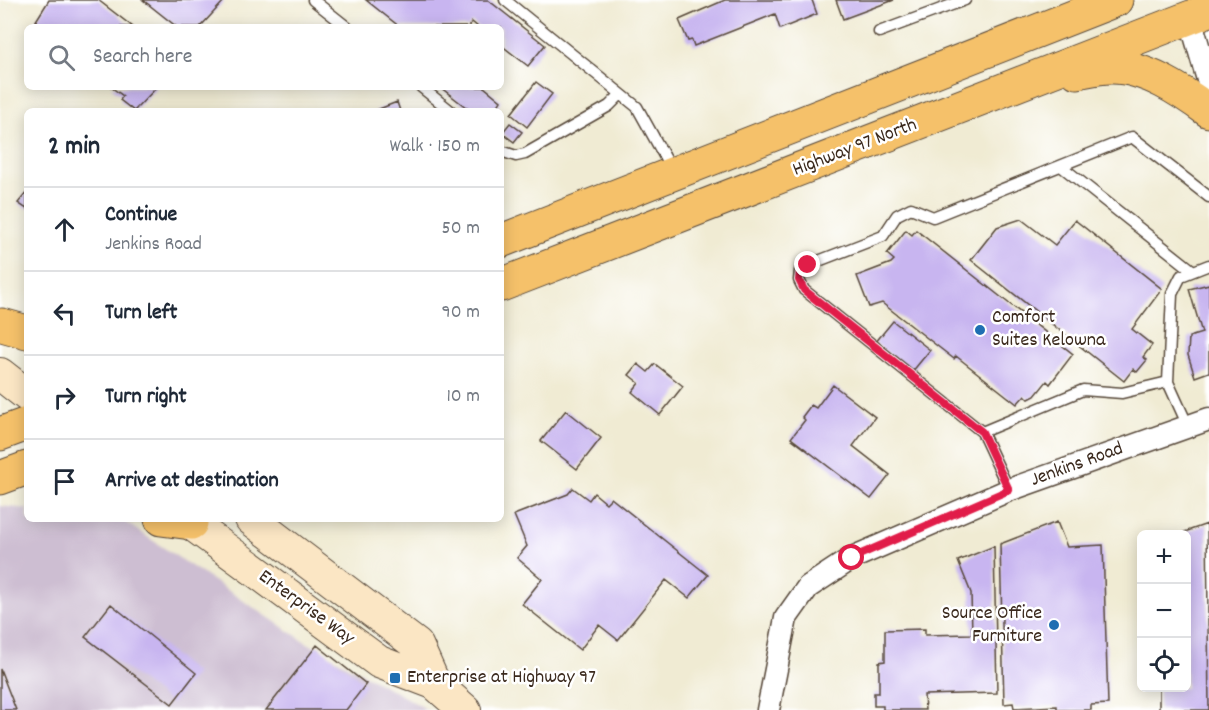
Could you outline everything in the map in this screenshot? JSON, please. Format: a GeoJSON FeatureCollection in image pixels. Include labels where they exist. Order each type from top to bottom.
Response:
{"type":"FeatureCollection","features":[{"type":"Feature","properties":{"kind":"highway"},"geometry":{"type":"LineString","coordinates":[[1089,56],[1105,2]]}},
{"type":"Feature","properties":{"kind":"highway"},"geometry":{"type":"LineString","coordinates":[[504,240],[1105,2]]}},
{"type":"Feature","properties":{"kind":"highway","name":"Highway 97 North"},"geometry":{"type":"LineString","coordinates":[[504,284],[1040,78],[1200,9]]}},
{"type":"Feature","properties":{"kind":"highway"},"geometry":{"type":"LineString","coordinates":[[1040,78],[1112,66],[1152,76],[1184,93],[1209,111]]}},
{"type":"Feature","properties":{"kind":"highway"},"geometry":{"type":"LineString","coordinates":[[0,434],[24,425]]}},
{"type":"Feature","properties":{"kind":"highway"},"geometry":{"type":"LineString","coordinates":[[0,478],[24,469]]}},
{"type":"Feature","properties":{"kind":"highway"},"geometry":{"type":"LineString","coordinates":[[0,489],[24,489]]}},
{"type":"Feature","properties":{"kind":"street"},"geometry":{"type":"LineString","coordinates":[[1200,9],[1209,83]]}},
{"type":"Feature","properties":{"kind":"street"},"geometry":{"type":"LineString","coordinates":[[0,374],[24,393]]}},
{"type":"Feature","properties":{"kind":"street","name":"Jenkins Road"},"geometry":{"type":"LineString","coordinates":[[768,710],[786,618],[808,587],[852,558],[1009,490],[1198,422]]}},
{"type":"Feature","properties":{"kind":"street","name":"Enterprise Way"},"geometry":{"type":"LineString","coordinates":[[182,522],[379,662],[434,683],[465,710]]}},
{"type":"Feature","properties":{"kind":"street","name":"Enterprise Way"},"geometry":{"type":"LineString","coordinates":[[255,522],[417,645],[434,683]]}},
{"type":"Feature","properties":{"kind":"lane"},"geometry":{"type":"LineString","coordinates":[[313,0],[343,24]]}},
{"type":"Feature","properties":{"kind":"lane"},"geometry":{"type":"LineString","coordinates":[[505,0],[642,112],[674,173]]}},
{"type":"Feature","properties":{"kind":"lane"},"geometry":{"type":"LineString","coordinates":[[879,32],[964,0]]}},
{"type":"Feature","properties":{"kind":"lane"},"geometry":{"type":"LineString","coordinates":[[426,90],[447,108]]}},
{"type":"Feature","properties":{"kind":"lane"},"geometry":{"type":"LineString","coordinates":[[504,152],[516,156],[525,154],[609,106],[621,94]]}},
{"type":"Feature","properties":{"kind":"lane"},"geometry":{"type":"LineString","coordinates":[[1009,490],[982,432],[804,290],[799,280],[800,271],[808,265],[883,236],[897,215],[911,208],[933,217],[1132,137],[1209,197]]}},
{"type":"Feature","properties":{"kind":"lane"},"geometry":{"type":"LineString","coordinates":[[1061,166],[1192,270]]}},
{"type":"Feature","properties":{"kind":"lane"},"geometry":{"type":"LineString","coordinates":[[1198,422],[1168,382],[1172,294],[1181,276],[1209,265]]}},
{"type":"Feature","properties":{"kind":"lane"},"geometry":{"type":"LineString","coordinates":[[982,432],[1083,390],[1122,393],[1168,382]]}},
{"type":"Feature","properties":{"kind":"shaded area"},"geometry":{"type":"Polygon","coordinates":[[[0,506],[24,509],[24,522],[125,522],[304,641],[428,710],[0,710],[0,506]]]}},
{"type":"Feature","properties":{"kind":"building"},"geometry":{"type":"Polygon","coordinates":[[[49,0],[98,0],[129,24],[34,24],[49,0]]]}},
{"type":"Feature","properties":{"kind":"building"},"geometry":{"type":"Polygon","coordinates":[[[143,0],[224,1],[203,24],[173,24],[143,0]]]}},
{"type":"Feature","properties":{"kind":"building"},"geometry":{"type":"Polygon","coordinates":[[[366,0],[488,0],[545,45],[528,66],[504,47],[504,24],[474,24],[472,22],[470,24],[396,24],[366,0]]]}},
{"type":"Feature","properties":{"kind":"building"},"geometry":{"type":"Polygon","coordinates":[[[725,0],[812,0],[817,14],[780,29],[775,14],[694,46],[692,40],[688,41],[679,20],[725,0]]]}},
{"type":"Feature","properties":{"kind":"building"},"geometry":{"type":"Polygon","coordinates":[[[836,0],[894,0],[843,19],[836,0]]]}},
{"type":"Feature","properties":{"kind":"building"},"geometry":{"type":"Polygon","coordinates":[[[536,82],[552,94],[527,127],[511,114],[536,82]]]}},
{"type":"Feature","properties":{"kind":"building"},"geometry":{"type":"Polygon","coordinates":[[[115,90],[154,90],[137,108],[130,108],[120,100],[123,96],[115,90]]]}},
{"type":"Feature","properties":{"kind":"building"},"geometry":{"type":"Polygon","coordinates":[[[444,90],[488,90],[501,101],[497,108],[467,108],[444,90]]]}},
{"type":"Feature","properties":{"kind":"building"},"geometry":{"type":"Polygon","coordinates":[[[397,102],[399,108],[382,108],[397,102]]]}},
{"type":"Feature","properties":{"kind":"building"},"geometry":{"type":"Polygon","coordinates":[[[510,123],[522,132],[514,142],[504,134],[504,130],[510,123]]]}},
{"type":"Feature","properties":{"kind":"building"},"geometry":{"type":"Polygon","coordinates":[[[24,196],[24,207],[18,203],[24,196]]]}},
{"type":"Feature","properties":{"kind":"building","name":"Comfort Suites Kelowna"},"geometry":{"type":"Polygon","coordinates":[[[1021,219],[1055,245],[1075,220],[1162,289],[1132,329],[1152,345],[1143,357],[1147,360],[1137,372],[1133,369],[1124,381],[971,260],[997,227],[1021,219]]]}},
{"type":"Feature","properties":{"kind":"building","name":"Comfort Suites Kelowna"},"geometry":{"type":"Polygon","coordinates":[[[906,230],[912,235],[916,230],[1073,354],[1050,384],[1047,381],[1035,396],[1029,399],[1025,395],[1017,404],[956,356],[954,359],[882,303],[869,307],[857,276],[891,263],[894,260],[887,254],[906,230]]]}},
{"type":"Feature","properties":{"kind":"building"},"geometry":{"type":"Polygon","coordinates":[[[1209,284],[1209,372],[1195,377],[1188,355],[1189,337],[1202,333],[1189,289],[1209,284]]]}},
{"type":"Feature","properties":{"kind":"building"},"geometry":{"type":"Polygon","coordinates":[[[893,321],[930,350],[912,372],[875,343],[893,321]]]}},
{"type":"Feature","properties":{"kind":"building"},"geometry":{"type":"Polygon","coordinates":[[[638,364],[648,372],[655,364],[683,386],[660,415],[632,392],[639,383],[629,375],[638,364]]]}},
{"type":"Feature","properties":{"kind":"building"},"geometry":{"type":"Polygon","coordinates":[[[833,385],[875,417],[853,446],[890,475],[871,499],[791,438],[805,420],[802,417],[811,405],[816,408],[833,385]]]}},
{"type":"Feature","properties":{"kind":"building"},"geometry":{"type":"Polygon","coordinates":[[[566,410],[601,438],[577,469],[541,441],[566,410]]]}},
{"type":"Feature","properties":{"kind":"building"},"geometry":{"type":"Polygon","coordinates":[[[573,488],[589,500],[594,493],[606,503],[611,498],[708,575],[689,598],[666,580],[618,640],[599,625],[580,650],[522,604],[542,579],[517,558],[527,546],[514,515],[568,494],[573,488]]]}},
{"type":"Feature","properties":{"kind":"building","name":"Source Office Furniture"},"geometry":{"type":"Polygon","coordinates":[[[1057,522],[1067,547],[1103,545],[1108,704],[1091,705],[1091,710],[1057,710],[1057,706],[1014,708],[1013,703],[1004,704],[1000,544],[1057,522]]]}},
{"type":"Feature","properties":{"kind":"building"},"geometry":{"type":"Polygon","coordinates":[[[1207,524],[1209,710],[1159,710],[1159,692],[1191,692],[1190,530],[1207,524]]]}},
{"type":"Feature","properties":{"kind":"building"},"geometry":{"type":"Polygon","coordinates":[[[994,546],[997,693],[924,695],[925,710],[883,710],[883,706],[874,706],[874,693],[879,693],[879,662],[885,661],[885,630],[925,629],[925,635],[972,634],[971,593],[958,561],[994,546]]]}},
{"type":"Feature","properties":{"kind":"building"},"geometry":{"type":"Polygon","coordinates":[[[111,604],[196,673],[172,704],[85,637],[111,604]]]}},
{"type":"Feature","properties":{"kind":"building"},"geometry":{"type":"Polygon","coordinates":[[[317,645],[366,684],[346,710],[266,710],[317,645]]]}},
{"type":"Feature","properties":{"kind":"building"},"geometry":{"type":"Polygon","coordinates":[[[0,669],[16,710],[0,710],[0,669]]]}},
{"type":"Feature","properties":{"kind":"place","name":"Comfort Suites Kelowna"},"geometry":{"type":"Point","coordinates":[980,330]}},
{"type":"Feature","properties":{"kind":"place","name":"Source Office Furniture"},"geometry":{"type":"Point","coordinates":[1054,625]}},
{"type":"Feature","properties":{"kind":"place","name":"Enterprise at Highway 97"},"geometry":{"type":"Point","coordinates":[395,678]}},
{"type":"Feature","properties":{"kind":"route"},"geometry":{"type":"LineString","coordinates":[[808,265],[800,271],[799,280],[804,290],[982,432],[1009,490],[852,558]]}}]}
